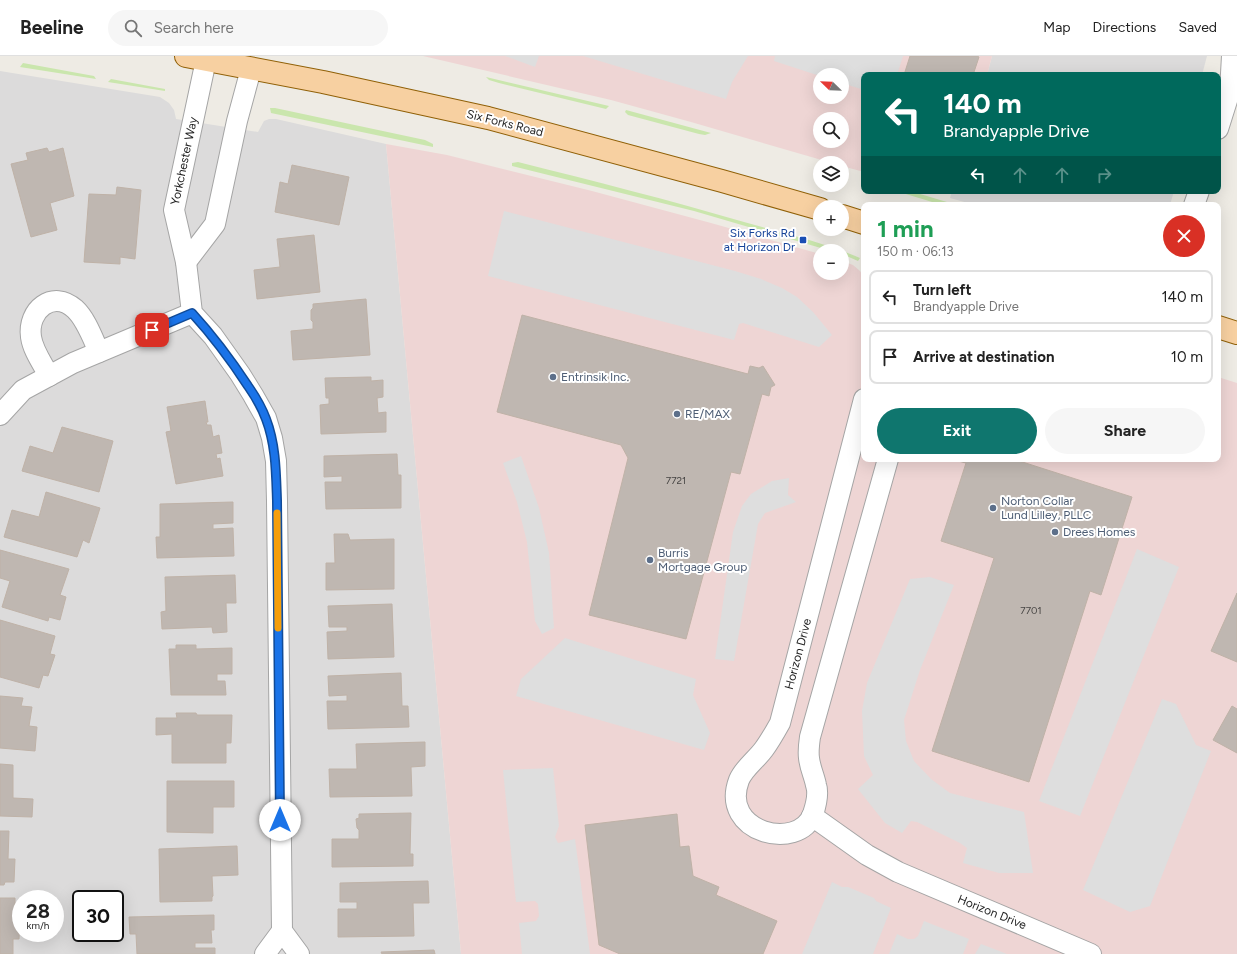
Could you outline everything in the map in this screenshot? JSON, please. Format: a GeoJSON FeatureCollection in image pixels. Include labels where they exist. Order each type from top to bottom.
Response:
{"type":"FeatureCollection","features":[{"type":"Feature","properties":{"kind":"main road","name":"Six Forks Road"},"geometry":{"type":"LineString","coordinates":[[196,58],[323,82],[488,118],[813,207]]}},
{"type":"Feature","properties":{"kind":"main road"},"geometry":{"type":"LineString","coordinates":[[849,218],[861,222]]}},
{"type":"Feature","properties":{"kind":"main road"},"geometry":{"type":"LineString","coordinates":[[1221,328],[1237,333]]}},
{"type":"Feature","properties":{"kind":"street"},"geometry":{"type":"LineString","coordinates":[[1221,122],[1233,93],[1232,56]]}},
{"type":"Feature","properties":{"kind":"street","name":"Yorkchester Way"},"geometry":{"type":"LineString","coordinates":[[192,313],[186,262],[174,210],[196,58]]}},
{"type":"Feature","properties":{"kind":"street"},"geometry":{"type":"LineString","coordinates":[[186,262],[215,224],[237,121],[251,69]]}},
{"type":"Feature","properties":{"kind":"street"},"geometry":{"type":"LineString","coordinates":[[49,376],[34,346],[30,332],[32,319],[40,307],[52,302],[60,302],[68,304],[75,309],[81,316],[99,352]]}},
{"type":"Feature","properties":{"kind":"street"},"geometry":{"type":"LineString","coordinates":[[0,415],[23,390],[73,363],[192,313],[212,336],[254,395],[266,418],[272,438],[276,461],[282,931],[299,954]]}},
{"type":"Feature","properties":{"kind":"street","name":"Horizon Drive"},"geometry":{"type":"LineString","coordinates":[[861,411],[780,724],[764,750],[747,768],[740,779],[737,788],[736,800],[738,810],[745,820],[756,829],[767,833],[781,834],[793,832],[805,826],[812,816],[866,855],[898,872],[1091,954]]}},
{"type":"Feature","properties":{"kind":"street"},"geometry":{"type":"LineString","coordinates":[[812,816],[817,799],[816,785],[811,771],[809,758],[810,737],[887,462]]}},
{"type":"Feature","properties":{"kind":"street"},"geometry":{"type":"LineString","coordinates":[[265,954],[282,931]]}},
{"type":"Feature","properties":{"kind":"shaded area"},"geometry":{"type":"Polygon","coordinates":[[[423,56],[992,56],[988,72],[861,72],[861,171],[849,168],[849,156],[813,156],[813,157],[611,100],[423,56]]]}},
{"type":"Feature","properties":{"kind":"shaded area"},"geometry":{"type":"Polygon","coordinates":[[[505,56],[539,56],[535,67],[505,56]]]}},
{"type":"Feature","properties":{"kind":"shaded area"},"geometry":{"type":"Polygon","coordinates":[[[583,56],[748,56],[732,82],[726,99],[583,56]]]}},
{"type":"Feature","properties":{"kind":"shaded area"},"geometry":{"type":"Polygon","coordinates":[[[775,56],[903,56],[898,72],[861,72],[861,89],[849,85],[849,68],[813,68],[813,74],[774,61],[775,56]]]}},
{"type":"Feature","properties":{"kind":"shaded area"},"geometry":{"type":"Polygon","coordinates":[[[992,56],[1207,56],[1203,72],[988,72],[992,56]]]}},
{"type":"Feature","properties":{"kind":"shaded area"},"geometry":{"type":"Polygon","coordinates":[[[0,71],[160,97],[169,103],[174,110],[176,119],[258,132],[264,121],[276,119],[386,144],[461,954],[0,954],[0,71]]]}},
{"type":"Feature","properties":{"kind":"shaded area"},"geometry":{"type":"Polygon","coordinates":[[[386,144],[447,155],[592,191],[813,252],[813,280],[849,280],[849,264],[853,265],[861,272],[861,462],[1221,462],[1221,378],[1237,383],[1237,954],[461,954],[386,144]]]}},
{"type":"Feature","properties":{"kind":"shaded area"},"geometry":{"type":"Polygon","coordinates":[[[951,194],[1173,194],[1171,202],[964,202],[950,198],[951,194]]]}},
{"type":"Feature","properties":{"kind":"shaded area"},"geometry":{"type":"Polygon","coordinates":[[[504,211],[761,279],[782,288],[797,297],[813,312],[832,335],[819,347],[743,323],[739,324],[734,340],[488,276],[504,211]]]}},
{"type":"Feature","properties":{"kind":"shaded area"},"geometry":{"type":"Polygon","coordinates":[[[521,456],[539,508],[549,553],[554,628],[542,634],[535,621],[527,542],[517,502],[503,463],[521,456]]]}},
{"type":"Feature","properties":{"kind":"shaded area"},"geometry":{"type":"Polygon","coordinates":[[[789,478],[788,495],[796,502],[765,513],[758,524],[734,661],[715,659],[733,532],[742,506],[751,494],[772,481],[789,478]]]}},
{"type":"Feature","properties":{"kind":"shaded area"},"geometry":{"type":"Polygon","coordinates":[[[1137,549],[1179,567],[1080,816],[1039,801],[1137,549]]]}},
{"type":"Feature","properties":{"kind":"shaded area"},"geometry":{"type":"Polygon","coordinates":[[[930,577],[954,585],[920,670],[904,720],[906,741],[914,761],[931,779],[950,793],[1024,812],[1033,873],[999,873],[963,863],[967,848],[960,843],[917,822],[911,821],[902,833],[885,823],[858,789],[873,775],[864,756],[862,711],[867,683],[910,579],[930,577]]]}},
{"type":"Feature","properties":{"kind":"shaded area"},"geometry":{"type":"Polygon","coordinates":[[[565,638],[696,679],[693,695],[710,733],[704,750],[516,696],[521,679],[565,638]]]}},
{"type":"Feature","properties":{"kind":"shaded area"},"geometry":{"type":"Polygon","coordinates":[[[1162,699],[1176,704],[1196,745],[1211,751],[1150,906],[1130,912],[1083,890],[1162,699]]]}},
{"type":"Feature","properties":{"kind":"shaded area"},"geometry":{"type":"Polygon","coordinates":[[[553,768],[559,826],[555,837],[558,843],[575,839],[590,954],[522,954],[519,923],[536,921],[539,916],[538,904],[535,901],[516,902],[503,770],[553,768]]]}},
{"type":"Feature","properties":{"kind":"shaded area"},"geometry":{"type":"Polygon","coordinates":[[[832,882],[874,898],[876,901],[891,908],[873,954],[802,954],[832,882]]]}},
{"type":"Feature","properties":{"kind":"shaded area"},"geometry":{"type":"Polygon","coordinates":[[[924,921],[969,939],[963,954],[889,954],[897,934],[908,939],[914,939],[918,936],[924,921]]]}},
{"type":"Feature","properties":{"kind":"shaded area"},"geometry":{"type":"Polygon","coordinates":[[[981,944],[1007,954],[975,954],[981,944]]]}},
{"type":"Feature","properties":{"kind":"green space"},"geometry":{"type":"Polygon","coordinates":[[[23,63],[94,76],[96,79],[20,67],[23,63]]]}},
{"type":"Feature","properties":{"kind":"green space"},"geometry":{"type":"Polygon","coordinates":[[[486,77],[609,106],[606,109],[499,83],[489,80],[486,77]]]}},
{"type":"Feature","properties":{"kind":"green space"},"geometry":{"type":"Polygon","coordinates":[[[111,79],[165,89],[165,91],[108,82],[111,79]]]}},
{"type":"Feature","properties":{"kind":"green space"},"geometry":{"type":"Polygon","coordinates":[[[270,108],[425,140],[433,144],[433,147],[271,113],[270,108]]]}},
{"type":"Feature","properties":{"kind":"green space"},"geometry":{"type":"Polygon","coordinates":[[[626,110],[711,133],[705,135],[699,134],[628,115],[625,112],[626,110]]]}},
{"type":"Feature","properties":{"kind":"green space"},"geometry":{"type":"Polygon","coordinates":[[[518,162],[660,198],[823,244],[813,244],[813,246],[694,211],[512,166],[512,163],[518,162]]]}},
{"type":"Feature","properties":{"kind":"green space"},"geometry":{"type":"Polygon","coordinates":[[[906,194],[920,194],[947,202],[932,202],[906,194]]]}},
{"type":"Feature","properties":{"kind":"green space"},"geometry":{"type":"Polygon","coordinates":[[[849,253],[860,258],[858,261],[849,257],[849,253]]]}},
{"type":"Feature","properties":{"kind":"building"},"geometry":{"type":"Polygon","coordinates":[[[910,56],[979,57],[974,72],[905,72],[910,56]]]}},
{"type":"Feature","properties":{"kind":"building"},"geometry":{"type":"Polygon","coordinates":[[[47,148],[49,152],[63,148],[74,196],[50,203],[57,230],[31,237],[11,164],[28,160],[26,153],[47,148]]]}},
{"type":"Feature","properties":{"kind":"building"},"geometry":{"type":"Polygon","coordinates":[[[292,165],[349,177],[339,225],[275,212],[280,182],[288,184],[292,165]]]}},
{"type":"Feature","properties":{"kind":"building"},"geometry":{"type":"Polygon","coordinates":[[[117,187],[141,190],[135,259],[120,257],[120,264],[84,262],[89,194],[116,195],[117,187]]]}},
{"type":"Feature","properties":{"kind":"building"},"geometry":{"type":"Polygon","coordinates":[[[314,235],[320,292],[257,299],[254,270],[280,267],[277,239],[314,235]]]}},
{"type":"Feature","properties":{"kind":"building"},"geometry":{"type":"Polygon","coordinates":[[[366,299],[370,355],[293,360],[291,331],[313,329],[311,310],[313,308],[313,304],[366,299]]]}},
{"type":"Feature","properties":{"kind":"building"},"geometry":{"type":"Polygon","coordinates":[[[522,315],[748,374],[750,366],[759,368],[763,366],[775,385],[771,387],[769,396],[762,394],[740,474],[731,472],[686,639],[589,615],[628,458],[621,445],[497,412],[522,315]]]}},
{"type":"Feature","properties":{"kind":"building"},"geometry":{"type":"Polygon","coordinates":[[[371,377],[371,381],[383,380],[383,397],[377,398],[378,413],[386,412],[386,432],[321,434],[320,405],[329,404],[329,398],[326,398],[325,378],[371,377]]]}},
{"type":"Feature","properties":{"kind":"building"},"geometry":{"type":"Polygon","coordinates":[[[205,401],[208,422],[206,422],[207,425],[211,425],[213,437],[219,435],[222,453],[216,454],[217,459],[220,458],[223,476],[176,484],[166,432],[171,431],[167,407],[205,401]]]}},
{"type":"Feature","properties":{"kind":"building"},"geometry":{"type":"Polygon","coordinates":[[[62,427],[113,441],[99,492],[22,471],[30,446],[53,453],[62,427]]]}},
{"type":"Feature","properties":{"kind":"building"},"geometry":{"type":"Polygon","coordinates":[[[397,454],[398,475],[401,475],[401,508],[326,509],[325,482],[342,482],[342,476],[324,477],[324,456],[397,454]]]}},
{"type":"Feature","properties":{"kind":"building"},"geometry":{"type":"Polygon","coordinates":[[[962,462],[1022,462],[1132,497],[1101,595],[1090,591],[1029,782],[932,751],[994,558],[941,541],[966,463],[962,462]]]}},
{"type":"Feature","properties":{"kind":"building"},"geometry":{"type":"Polygon","coordinates":[[[46,492],[100,508],[89,543],[83,540],[77,557],[4,537],[12,510],[39,517],[46,492]]]}},
{"type":"Feature","properties":{"kind":"building"},"geometry":{"type":"Polygon","coordinates":[[[233,502],[233,523],[213,524],[213,529],[233,528],[234,556],[157,558],[156,537],[160,537],[160,504],[233,502]]]}},
{"type":"Feature","properties":{"kind":"building"},"geometry":{"type":"Polygon","coordinates":[[[334,534],[348,534],[350,540],[394,539],[394,589],[326,590],[326,563],[335,563],[334,534]]]}},
{"type":"Feature","properties":{"kind":"building"},"geometry":{"type":"Polygon","coordinates":[[[0,550],[69,569],[60,595],[66,597],[60,620],[49,617],[48,621],[2,607],[10,581],[0,578],[0,550]]]}},
{"type":"Feature","properties":{"kind":"building"},"geometry":{"type":"Polygon","coordinates":[[[235,575],[236,603],[226,603],[227,632],[213,633],[212,627],[162,629],[161,612],[166,611],[165,577],[235,575]]]}},
{"type":"Feature","properties":{"kind":"building"},"geometry":{"type":"Polygon","coordinates":[[[1237,593],[1237,662],[1211,651],[1237,593]]]}},
{"type":"Feature","properties":{"kind":"building"},"geometry":{"type":"Polygon","coordinates":[[[392,604],[394,657],[328,659],[327,632],[347,631],[347,627],[329,627],[328,606],[392,604]]]}},
{"type":"Feature","properties":{"kind":"building"},"geometry":{"type":"Polygon","coordinates":[[[0,620],[55,636],[50,654],[55,655],[48,676],[43,675],[39,688],[0,677],[0,620]]]}},
{"type":"Feature","properties":{"kind":"building"},"geometry":{"type":"Polygon","coordinates":[[[176,645],[196,645],[196,649],[232,648],[232,674],[217,674],[217,681],[225,681],[226,695],[171,695],[169,649],[176,649],[176,645]]]}},
{"type":"Feature","properties":{"kind":"building"},"geometry":{"type":"Polygon","coordinates":[[[401,673],[402,706],[408,706],[409,727],[328,729],[327,701],[347,701],[347,695],[329,696],[328,676],[401,673]]]}},
{"type":"Feature","properties":{"kind":"building"},"geometry":{"type":"Polygon","coordinates":[[[0,696],[23,698],[21,706],[32,707],[29,726],[37,727],[35,751],[0,748],[0,696]]]}},
{"type":"Feature","properties":{"kind":"building"},"geometry":{"type":"Polygon","coordinates":[[[1232,706],[1237,709],[1237,753],[1213,740],[1232,706]]]}},
{"type":"Feature","properties":{"kind":"building"},"geometry":{"type":"Polygon","coordinates":[[[176,713],[196,713],[197,715],[232,715],[231,743],[226,743],[226,763],[172,763],[172,734],[156,735],[156,718],[177,718],[176,713]]]}},
{"type":"Feature","properties":{"kind":"building"},"geometry":{"type":"Polygon","coordinates":[[[425,742],[425,766],[411,767],[412,796],[330,797],[329,769],[357,769],[356,744],[425,742]]]}},
{"type":"Feature","properties":{"kind":"building"},"geometry":{"type":"Polygon","coordinates":[[[0,764],[13,765],[13,798],[33,799],[32,817],[0,816],[0,764]]]}},
{"type":"Feature","properties":{"kind":"building"},"geometry":{"type":"Polygon","coordinates":[[[167,781],[234,781],[234,807],[213,807],[213,833],[167,832],[167,781]]]}},
{"type":"Feature","properties":{"kind":"building"},"geometry":{"type":"Polygon","coordinates":[[[411,813],[410,854],[413,854],[413,866],[332,867],[332,839],[359,839],[359,830],[357,828],[356,819],[359,818],[359,814],[411,813]]]}},
{"type":"Feature","properties":{"kind":"building"},"geometry":{"type":"Polygon","coordinates":[[[677,814],[680,847],[689,846],[693,876],[719,887],[716,895],[777,921],[763,954],[620,954],[599,945],[585,825],[677,814]]]}},
{"type":"Feature","properties":{"kind":"building"},"geometry":{"type":"Polygon","coordinates":[[[0,831],[9,831],[8,859],[15,859],[14,882],[5,882],[4,885],[0,885],[0,831]]]}},
{"type":"Feature","properties":{"kind":"building"},"geometry":{"type":"Polygon","coordinates":[[[237,846],[238,875],[212,876],[212,901],[160,902],[159,849],[237,846]]]}},
{"type":"Feature","properties":{"kind":"building"},"geometry":{"type":"Polygon","coordinates":[[[428,881],[429,903],[413,903],[414,936],[338,937],[338,909],[357,909],[357,902],[340,902],[340,883],[428,881]]]}},
{"type":"Feature","properties":{"kind":"building"},"geometry":{"type":"Polygon","coordinates":[[[0,898],[12,898],[13,954],[0,954],[0,898]]]}},
{"type":"Feature","properties":{"kind":"building"},"geometry":{"type":"Polygon","coordinates":[[[214,915],[214,930],[211,930],[212,943],[195,943],[195,948],[215,948],[215,954],[137,954],[136,934],[130,934],[129,917],[214,915]]]}},
{"type":"Feature","properties":{"kind":"building"},"geometry":{"type":"Polygon","coordinates":[[[434,950],[435,954],[382,954],[381,952],[434,950]]]}},
{"type":"Feature","properties":{"kind":"slow traffic"},"geometry":{"type":"LineString","coordinates":[[277,513],[278,628]]}},
{"type":"Feature","properties":{"kind":"place","name":"Six Forks Rd at Horizon Dr"},"geometry":{"type":"Point","coordinates":[803,240]}},
{"type":"Feature","properties":{"kind":"place","name":"Entrinsik Inc."},"geometry":{"type":"Point","coordinates":[553,377]}},
{"type":"Feature","properties":{"kind":"place","name":"RE/MAX"},"geometry":{"type":"Point","coordinates":[677,414]}},
{"type":"Feature","properties":{"kind":"place","name":"Norton Collar Lund Lilley, PLLC"},"geometry":{"type":"Point","coordinates":[993,508]}},
{"type":"Feature","properties":{"kind":"place","name":"Drees Homes"},"geometry":{"type":"Point","coordinates":[1055,532]}},
{"type":"Feature","properties":{"kind":"place","name":"Burris Mortgage Group"},"geometry":{"type":"Point","coordinates":[650,560]}},
{"type":"Feature","properties":{"kind":"route"},"geometry":{"type":"LineString","coordinates":[[152,330],[192,313],[212,336],[254,395],[266,418],[272,438],[276,461],[277,501],[280,820]]}}]}
